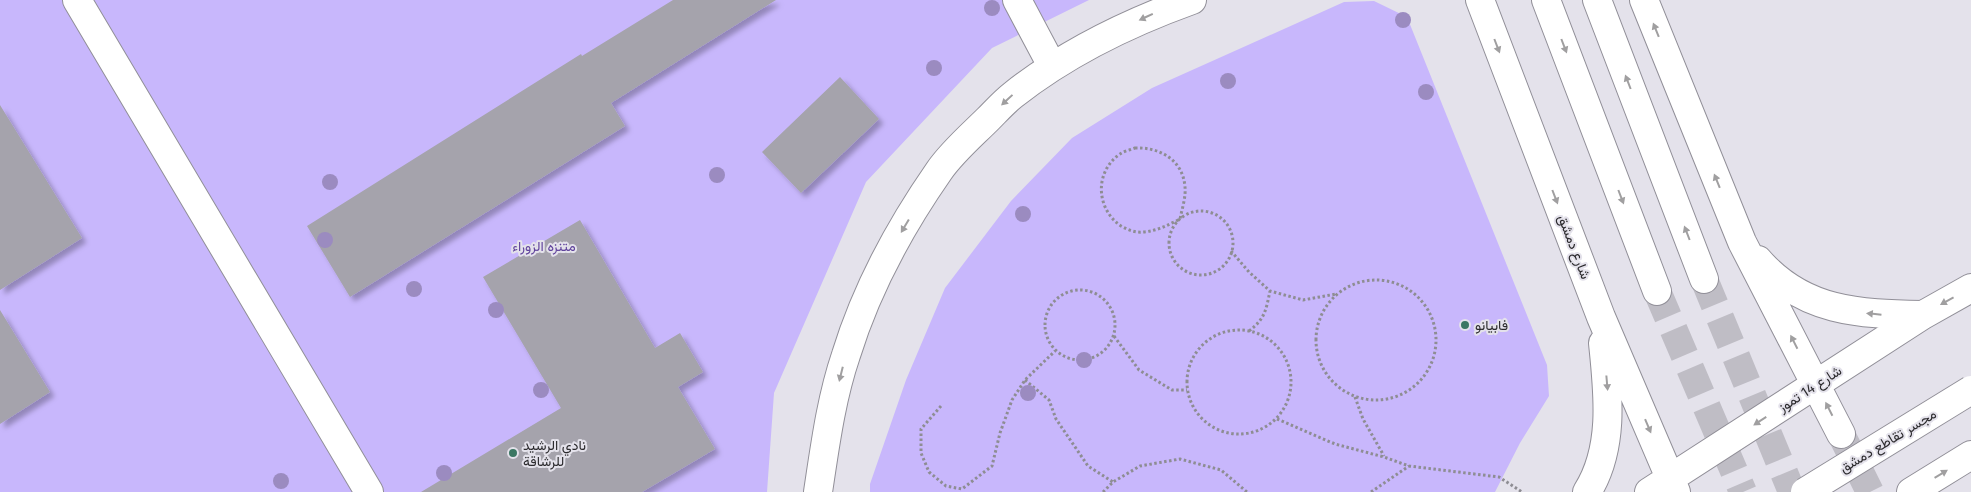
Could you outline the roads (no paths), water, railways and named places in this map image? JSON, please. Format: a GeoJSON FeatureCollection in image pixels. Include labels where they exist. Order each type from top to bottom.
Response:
{"type":"FeatureCollection","features":[{"type":"Feature","properties":{"kind":"main road"},"geometry":{"type":"LineString","coordinates":[[77,0],[369,492]]}},
{"type":"Feature","properties":{"kind":"main road"},"geometry":{"type":"LineString","coordinates":[[1017,0],[1052,66]]}},
{"type":"Feature","properties":{"kind":"main road"},"geometry":{"type":"LineString","coordinates":[[818,492],[827,432],[846,356],[872,288],[903,228],[940,169],[1011,96],[1052,66],[1104,37],[1145,18],[1192,0]]}},
{"type":"Feature","properties":{"kind":"main road","name":"شارع دمشق"},"geometry":{"type":"LineString","coordinates":[[1480,0],[1665,487]]}},
{"type":"Feature","properties":{"kind":"main road"},"geometry":{"type":"LineString","coordinates":[[1546,0],[1657,291]]}},
{"type":"Feature","properties":{"kind":"main road"},"geometry":{"type":"LineString","coordinates":[[1597,0],[1704,279]]}},
{"type":"Feature","properties":{"kind":"main road"},"geometry":{"type":"LineString","coordinates":[[1644,0],[1742,242],[1841,434]]}},
{"type":"Feature","properties":{"kind":"main road"},"geometry":{"type":"LineString","coordinates":[[1742,242],[1768,273],[1802,296],[1840,310],[1880,315],[1923,315]]}},
{"type":"Feature","properties":{"kind":"main road","name":"شارع 14 تموز"},"geometry":{"type":"LineString","coordinates":[[1665,487],[1923,315],[1971,288]]}},
{"type":"Feature","properties":{"kind":"main road"},"geometry":{"type":"LineString","coordinates":[[1587,492],[1593,482],[1606,441],[1608,397],[1601,316]]}},
{"type":"Feature","properties":{"kind":"main road","name":"مجسر تقاطع دمشق"},"geometry":{"type":"LineString","coordinates":[[1805,492],[1971,390]]}},
{"type":"Feature","properties":{"kind":"main road"},"geometry":{"type":"LineString","coordinates":[[1910,492],[1971,455]]}},
{"type":"Feature","properties":{"kind":"tunnel"},"geometry":{"type":"LineString","coordinates":[[1704,279],[1792,492]]}},
{"type":"Feature","properties":{"kind":"tunnel"},"geometry":{"type":"LineString","coordinates":[[1657,291],[1743,492]]}},
{"type":"Feature","properties":{"kind":"tunnel"},"geometry":{"type":"LineString","coordinates":[[1841,434],[1870,492]]}},
{"type":"Feature","properties":{"kind":"place","name":"فابيانو"},"geometry":{"type":"Point","coordinates":[1465,325]}},
{"type":"Feature","properties":{"kind":"place","name":"نادي الرشيد للرشاقة"},"geometry":{"type":"Point","coordinates":[513,453]}},
{"type":"Feature","properties":{"kind":"park label","name":"متنزه الزوراء"},"geometry":{"type":"Point","coordinates":[544,246]}}]}
